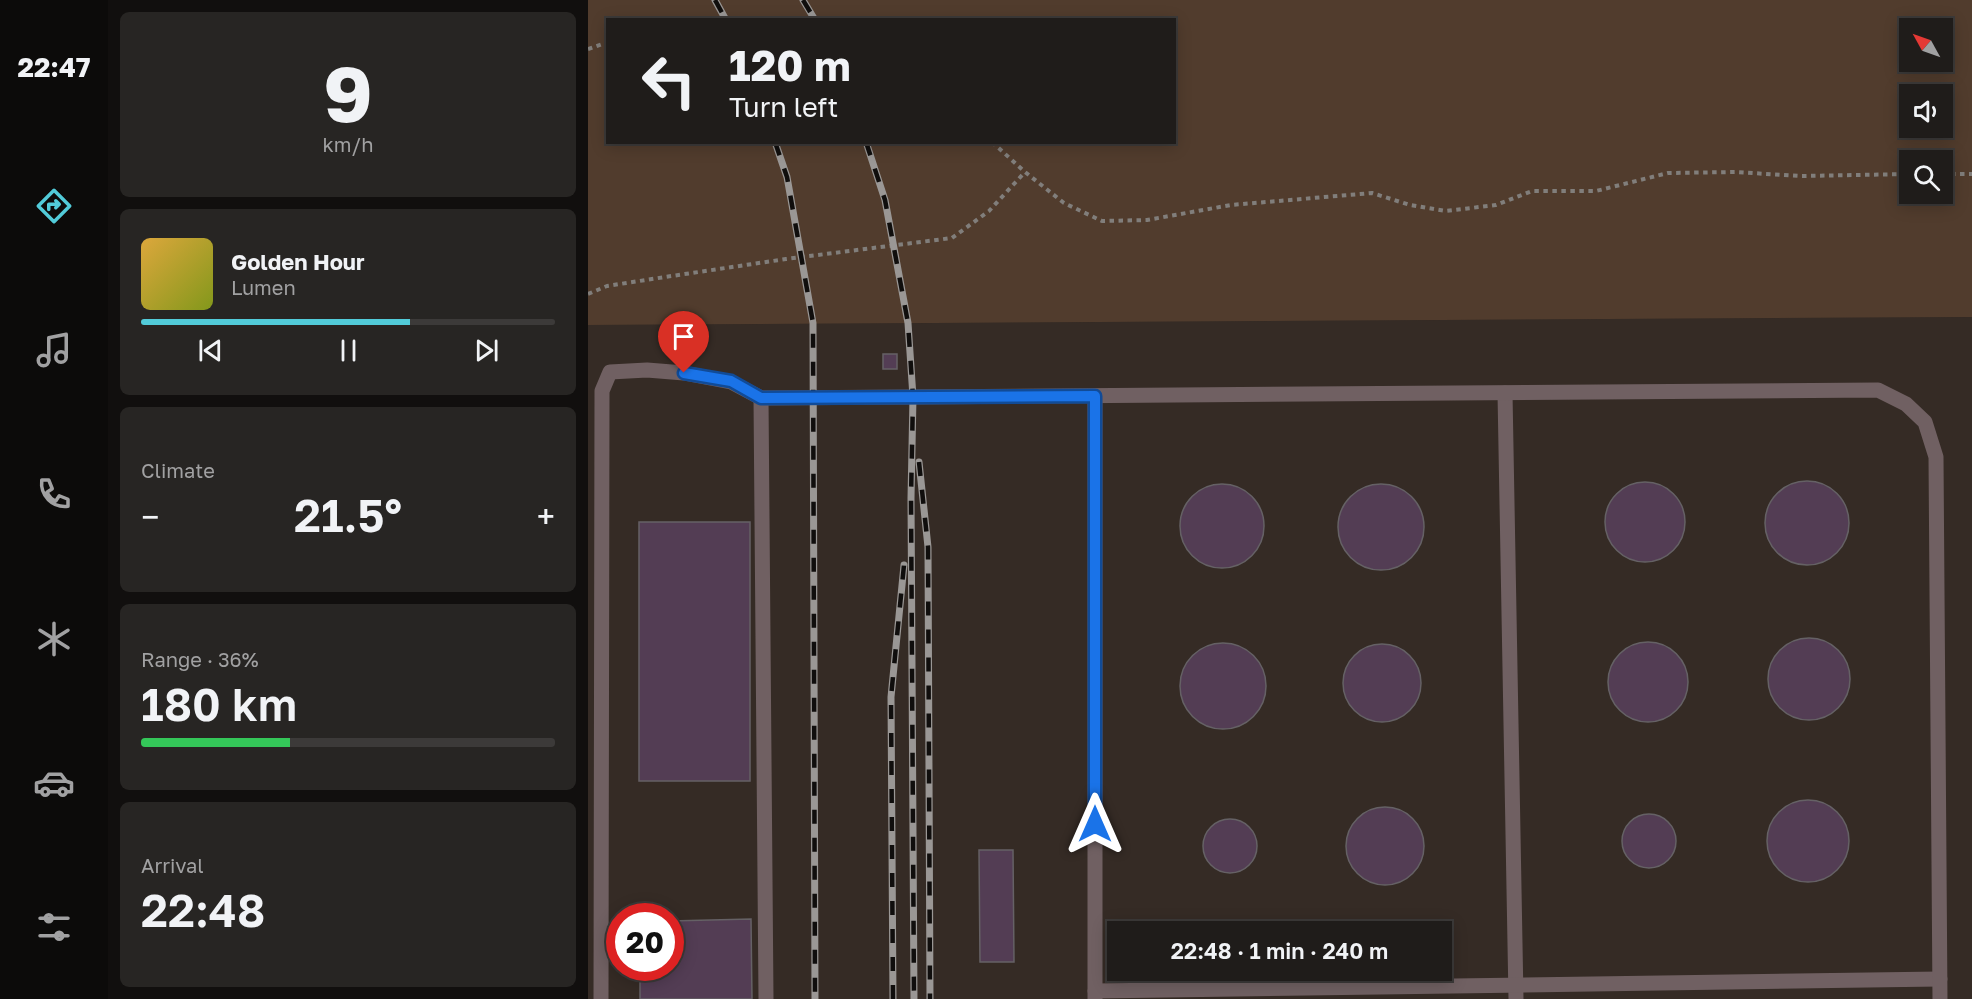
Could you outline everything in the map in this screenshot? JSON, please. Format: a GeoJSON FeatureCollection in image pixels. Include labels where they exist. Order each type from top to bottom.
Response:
{"type":"FeatureCollection","features":[{"type":"Feature","properties":{"kind":"lane"},"geometry":{"type":"LineString","coordinates":[[601,999],[602,391],[610,372],[646,370],[684,373],[731,381],[761,398],[1878,390],[1906,404],[1925,422],[1936,457],[1940,999]]}},
{"type":"Feature","properties":{"kind":"lane"},"geometry":{"type":"LineString","coordinates":[[1505,393],[1516,992]]}},
{"type":"Feature","properties":{"kind":"lane"},"geometry":{"type":"LineString","coordinates":[[1095,396],[1095,995],[1516,992],[1940,979]]}},
{"type":"Feature","properties":{"kind":"lane"},"geometry":{"type":"LineString","coordinates":[[761,398],[766,999]]}},
{"type":"Feature","properties":{"kind":"path"},"geometry":{"type":"LineString","coordinates":[[588,49],[606,43]]}},
{"type":"Feature","properties":{"kind":"path"},"geometry":{"type":"LineString","coordinates":[[994,144],[1025,172],[1064,202],[1102,221],[1147,220],[1231,205],[1372,193],[1410,205],[1446,211],[1496,205],[1532,191],[1596,191],[1668,173],[1735,172],[1800,176],[1899,174]]}},
{"type":"Feature","properties":{"kind":"path"},"geometry":{"type":"LineString","coordinates":[[588,294],[607,286],[665,277],[952,238],[989,211],[1025,172]]}},
{"type":"Feature","properties":{"kind":"path"},"geometry":{"type":"LineString","coordinates":[[1953,174],[1972,174]]}},
{"type":"Feature","properties":{"kind":"shaded area"},"geometry":{"type":"Polygon","coordinates":[[[588,0],[1972,0],[1972,317],[588,325],[588,0]]]}},
{"type":"Feature","properties":{"kind":"shaded area"},"geometry":{"type":"Polygon","coordinates":[[[1972,317],[1972,999],[588,999],[588,325],[1972,317]]]}},
{"type":"Feature","properties":{"kind":"building"},"geometry":{"type":"Polygon","coordinates":[[[883,354],[897,354],[897,369],[883,369],[883,354]]]}},
{"type":"Feature","properties":{"kind":"building"},"geometry":{"type":"Polygon","coordinates":[[[1807,481],[1823,484],[1842,500],[1849,523],[1846,539],[1830,558],[1807,565],[1791,562],[1772,546],[1765,523],[1768,507],[1784,488],[1807,481]]]}},
{"type":"Feature","properties":{"kind":"building"},"geometry":{"type":"Polygon","coordinates":[[[1645,482],[1660,485],[1673,494],[1682,507],[1685,522],[1682,537],[1673,550],[1660,559],[1645,562],[1630,559],[1617,550],[1608,537],[1605,522],[1608,507],[1617,494],[1630,485],[1645,482]]]}},
{"type":"Feature","properties":{"kind":"building"},"geometry":{"type":"Polygon","coordinates":[[[1222,484],[1238,487],[1257,503],[1264,526],[1261,542],[1245,561],[1222,568],[1206,565],[1187,549],[1180,526],[1183,510],[1199,491],[1222,484]]]}},
{"type":"Feature","properties":{"kind":"building"},"geometry":{"type":"Polygon","coordinates":[[[1381,484],[1405,491],[1417,503],[1424,527],[1417,551],[1405,563],[1381,570],[1357,563],[1345,551],[1338,527],[1345,503],[1357,491],[1381,484]]]}},
{"type":"Feature","properties":{"kind":"building"},"geometry":{"type":"Polygon","coordinates":[[[639,522],[750,522],[750,781],[639,781],[639,522]]]}},
{"type":"Feature","properties":{"kind":"building"},"geometry":{"type":"Polygon","coordinates":[[[1809,638],[1825,641],[1838,650],[1847,663],[1850,679],[1847,695],[1838,708],[1825,717],[1809,720],[1793,717],[1780,708],[1771,695],[1768,679],[1771,663],[1780,650],[1793,641],[1809,638]]]}},
{"type":"Feature","properties":{"kind":"building"},"geometry":{"type":"Polygon","coordinates":[[[1648,642],[1663,645],[1676,654],[1685,667],[1688,682],[1685,697],[1676,710],[1663,719],[1648,722],[1633,719],[1620,710],[1611,697],[1608,682],[1611,667],[1620,654],[1633,645],[1648,642]]]}},
{"type":"Feature","properties":{"kind":"building"},"geometry":{"type":"Polygon","coordinates":[[[1223,643],[1239,647],[1253,656],[1262,670],[1266,686],[1262,702],[1253,716],[1239,725],[1223,729],[1207,725],[1193,716],[1184,702],[1180,686],[1184,670],[1193,656],[1207,647],[1223,643]]]}},
{"type":"Feature","properties":{"kind":"building"},"geometry":{"type":"Polygon","coordinates":[[[1382,644],[1397,647],[1410,655],[1418,668],[1421,683],[1418,698],[1410,711],[1397,719],[1382,722],[1367,719],[1354,711],[1346,698],[1343,683],[1346,668],[1354,655],[1367,647],[1382,644]]]}},
{"type":"Feature","properties":{"kind":"building"},"geometry":{"type":"Polygon","coordinates":[[[1808,800],[1824,803],[1837,812],[1846,825],[1849,841],[1846,857],[1837,870],[1824,879],[1808,882],[1792,879],[1779,870],[1770,857],[1767,841],[1770,825],[1779,812],[1792,803],[1808,800]]]}},
{"type":"Feature","properties":{"kind":"building"},"geometry":{"type":"Polygon","coordinates":[[[1377,807],[1393,807],[1407,813],[1418,824],[1424,838],[1424,854],[1418,868],[1407,879],[1393,885],[1377,885],[1363,879],[1352,868],[1346,854],[1346,838],[1352,824],[1363,813],[1377,807]]]}},
{"type":"Feature","properties":{"kind":"building"},"geometry":{"type":"Polygon","coordinates":[[[1649,814],[1659,816],[1668,822],[1674,831],[1676,841],[1674,851],[1668,860],[1659,866],[1649,868],[1639,866],[1630,860],[1624,851],[1622,841],[1624,831],[1630,822],[1639,816],[1649,814]]]}},
{"type":"Feature","properties":{"kind":"building"},"geometry":{"type":"Polygon","coordinates":[[[1230,819],[1240,821],[1249,827],[1255,836],[1257,846],[1255,856],[1249,865],[1240,871],[1230,873],[1220,871],[1211,865],[1205,856],[1203,846],[1205,836],[1211,827],[1220,821],[1230,819]]]}},
{"type":"Feature","properties":{"kind":"building"},"geometry":{"type":"Polygon","coordinates":[[[979,850],[1013,850],[1014,962],[980,962],[979,850]]]}},
{"type":"Feature","properties":{"kind":"building"},"geometry":{"type":"Polygon","coordinates":[[[751,919],[752,999],[640,999],[640,981],[684,981],[684,921],[751,919]]]}},
{"type":"Feature","properties":{"kind":"railway"},"geometry":{"type":"LineString","coordinates":[[715,0],[725,18]]}},
{"type":"Feature","properties":{"kind":"railway"},"geometry":{"type":"LineString","coordinates":[[803,0],[814,18]]}},
{"type":"Feature","properties":{"kind":"railway"},"geometry":{"type":"LineString","coordinates":[[776,144],[787,177],[813,323],[815,999]]}},
{"type":"Feature","properties":{"kind":"railway"},"geometry":{"type":"LineString","coordinates":[[867,144],[885,200],[908,323],[913,397],[911,498],[914,999]]}},
{"type":"Feature","properties":{"kind":"railway"},"geometry":{"type":"LineString","coordinates":[[919,462],[928,547],[930,999]]}},
{"type":"Feature","properties":{"kind":"railway"},"geometry":{"type":"LineString","coordinates":[[893,999],[891,697],[904,565]]}},
{"type":"Feature","properties":{"kind":"route"},"geometry":{"type":"LineString","coordinates":[[684,373],[731,381],[761,398],[1095,396],[1095,824]]}}]}
